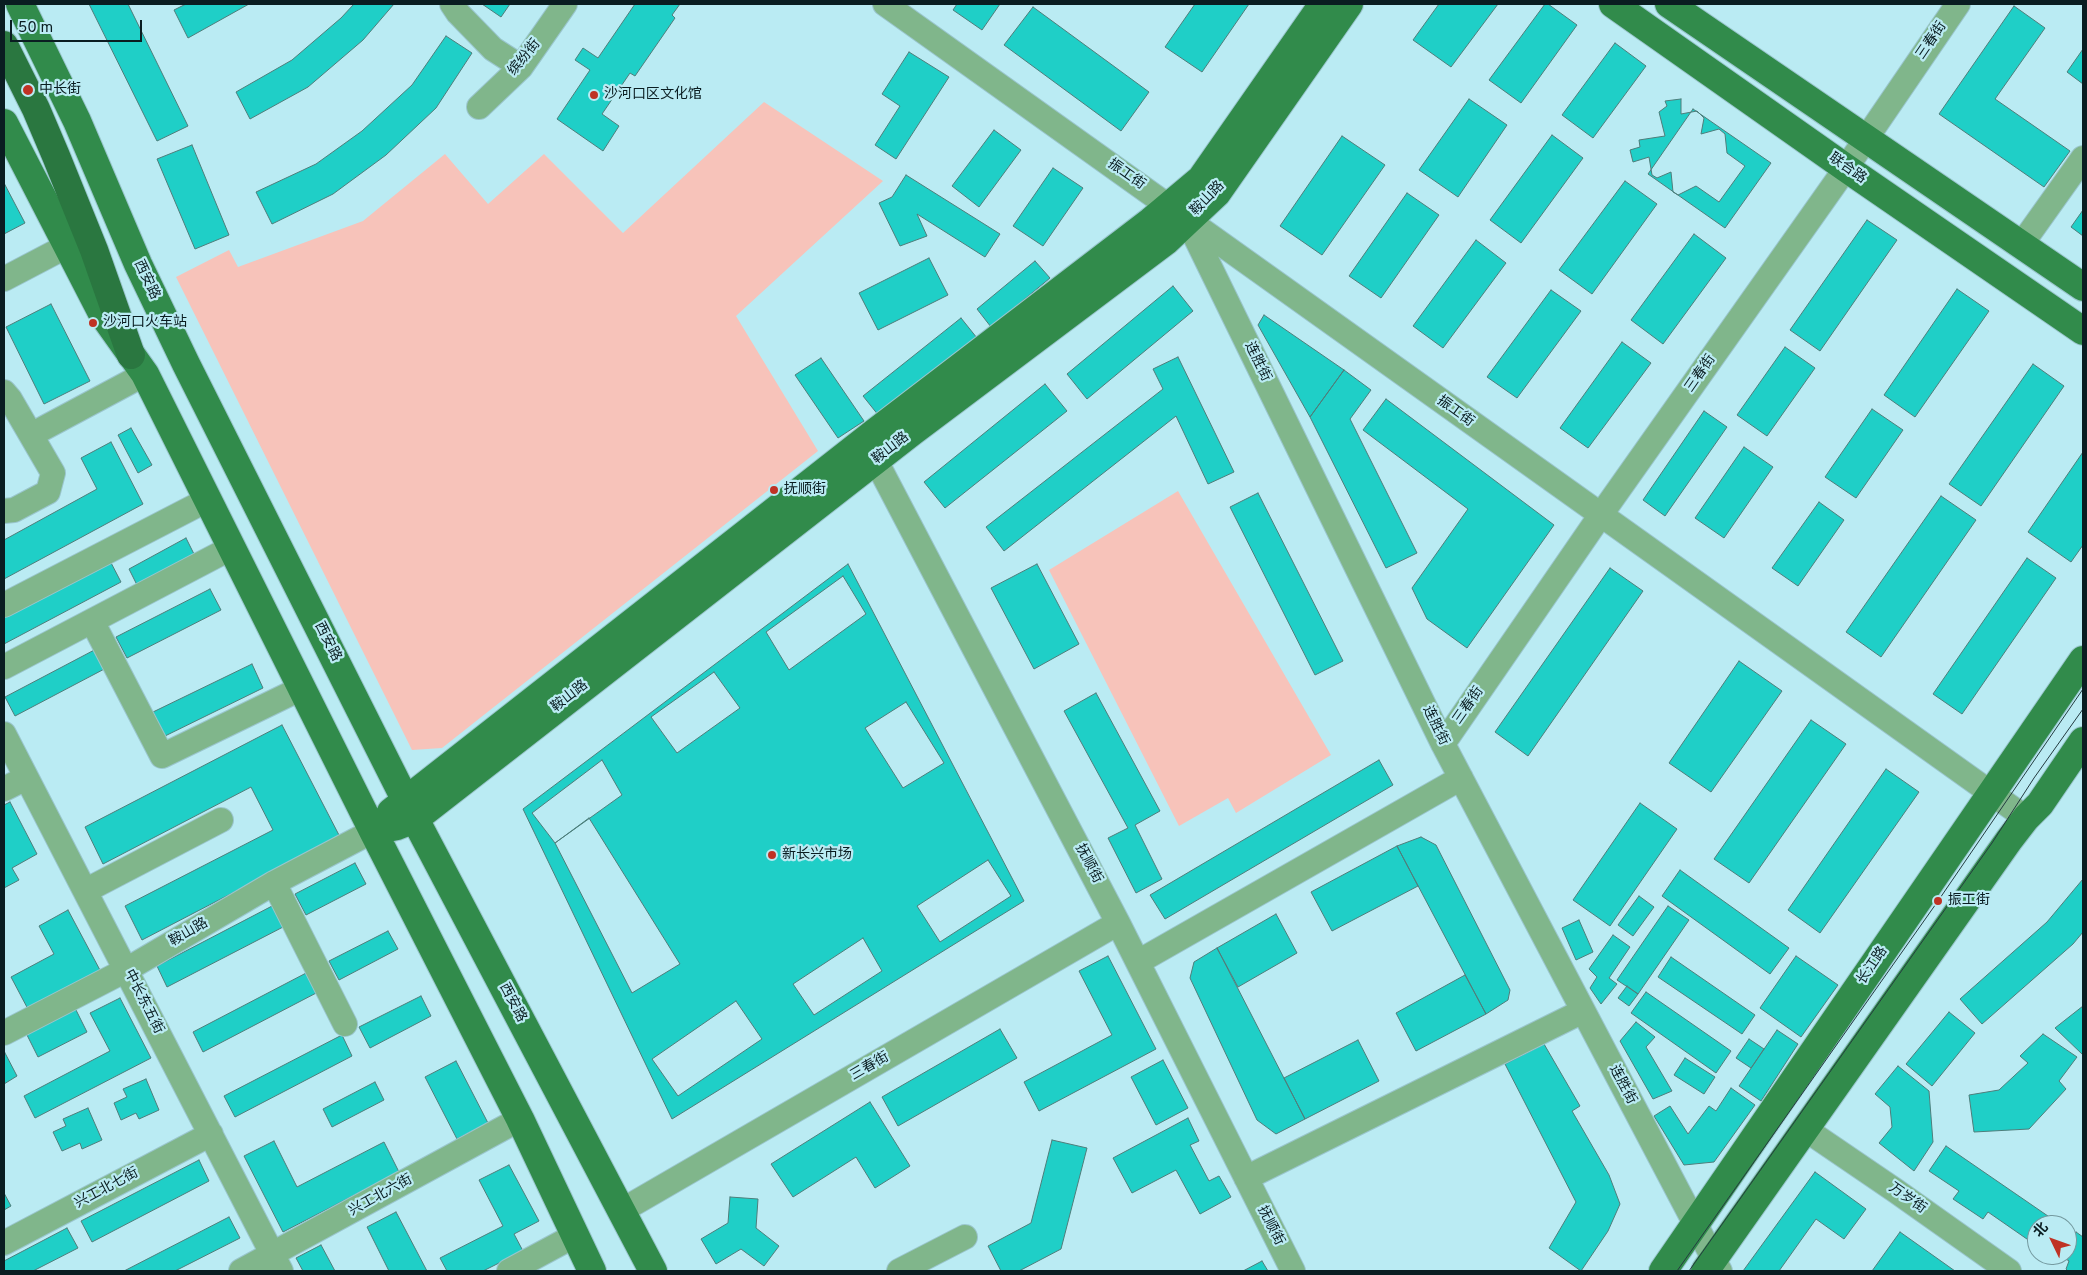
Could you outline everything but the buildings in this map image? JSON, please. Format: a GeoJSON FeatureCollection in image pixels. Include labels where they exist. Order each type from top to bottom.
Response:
{"type":"FeatureCollection","features":[{"type":"Feature","properties":{"kind":"highway"},"geometry":{"type":"LineString","coordinates":[[4,45],[36,109],[138,364]]}},
{"type":"Feature","properties":{"kind":"main road","name":"西安路"},"geometry":{"type":"LineString","coordinates":[[20,4],[77,121],[138,264],[186,364],[410,809],[653,1271]]}},
{"type":"Feature","properties":{"kind":"main road","name":"鞍山路"},"geometry":{"type":"LineString","coordinates":[[410,809],[876,461],[1166,241],[1178,213],[1323,4]]}},
{"type":"Feature","properties":{"kind":"main road","name":"鞍山路"},"geometry":{"type":"LineString","coordinates":[[373,831],[398,826],[410,809],[597,652],[874,433],[1178,213],[1217,193],[1349,4]]}},
{"type":"Feature","properties":{"kind":"main road","name":"联合路"},"geometry":{"type":"LineString","coordinates":[[1613,4],[1846,168],[2083,330]]}},
{"type":"Feature","properties":{"kind":"main road"},"geometry":{"type":"LineString","coordinates":[[1669,4],[2083,287]]}},
{"type":"Feature","properties":{"kind":"main road"},"geometry":{"type":"LineString","coordinates":[[4,123],[104,315],[138,364],[520,1120],[592,1271]]}},
{"type":"Feature","properties":{"kind":"main road","name":"长江路"},"geometry":{"type":"LineString","coordinates":[[1663,1271],[2083,660]]}},
{"type":"Feature","properties":{"kind":"main road"},"geometry":{"type":"LineString","coordinates":[[1713,1267],[1805,1129],[2026,818],[2040,804],[2083,742]]}},
{"type":"Feature","properties":{"kind":"street"},"geometry":{"type":"LineString","coordinates":[[452,4],[458,13],[493,49],[521,67]]}},
{"type":"Feature","properties":{"kind":"street","name":"缤纷街"},"geometry":{"type":"LineString","coordinates":[[479,106],[521,67],[565,4]]}},
{"type":"Feature","properties":{"kind":"street","name":"振工街"},"geometry":{"type":"LineString","coordinates":[[885,4],[1600,516],[2026,818]]}},
{"type":"Feature","properties":{"kind":"street","name":"三春街"},"geometry":{"type":"LineString","coordinates":[[1443,744],[1600,516],[1846,168],[1958,4]]}},
{"type":"Feature","properties":{"kind":"street"},"geometry":{"type":"LineString","coordinates":[[2021,245],[2083,158]]}},
{"type":"Feature","properties":{"kind":"street","name":"连胜街"},"geometry":{"type":"LineString","coordinates":[[1178,213],[1443,744],[1696,1225],[1713,1267]]}},
{"type":"Feature","properties":{"kind":"street"},"geometry":{"type":"LineString","coordinates":[[4,279],[68,246]]}},
{"type":"Feature","properties":{"kind":"street"},"geometry":{"type":"LineString","coordinates":[[31,434],[138,364]]}},
{"type":"Feature","properties":{"kind":"street"},"geometry":{"type":"LineString","coordinates":[[4,392],[31,434],[52,473],[48,492],[14,510],[4,511]]}},
{"type":"Feature","properties":{"kind":"street","name":"抚顺街"},"geometry":{"type":"LineString","coordinates":[[876,461],[1118,923],[1292,1271]]}},
{"type":"Feature","properties":{"kind":"street"},"geometry":{"type":"LineString","coordinates":[[4,605],[207,500]]}},
{"type":"Feature","properties":{"kind":"street"},"geometry":{"type":"LineString","coordinates":[[4,667],[231,548]]}},
{"type":"Feature","properties":{"kind":"street"},"geometry":{"type":"LineString","coordinates":[[92,620],[162,756],[302,688]]}},
{"type":"Feature","properties":{"kind":"street","name":"中长东五街"},"geometry":{"type":"LineString","coordinates":[[4,734],[277,1263]]}},
{"type":"Feature","properties":{"kind":"street"},"geometry":{"type":"LineString","coordinates":[[4,790],[26,778]]}},
{"type":"Feature","properties":{"kind":"street"},"geometry":{"type":"LineString","coordinates":[[1138,962],[1461,778]]}},
{"type":"Feature","properties":{"kind":"street"},"geometry":{"type":"LineString","coordinates":[[85,891],[221,820]]}},
{"type":"Feature","properties":{"kind":"street","name":"鞍山路"},"geometry":{"type":"LineString","coordinates":[[4,1033],[126,970],[274,883],[373,831]]}},
{"type":"Feature","properties":{"kind":"street"},"geometry":{"type":"LineString","coordinates":[[274,883],[345,1024]]}},
{"type":"Feature","properties":{"kind":"street","name":"三春街"},"geometry":{"type":"LineString","coordinates":[[621,1211],[1118,923]]}},
{"type":"Feature","properties":{"kind":"street"},"geometry":{"type":"LineString","coordinates":[[1246,1178],[1583,1011]]}},
{"type":"Feature","properties":{"kind":"street","name":"兴工北六街"},"geometry":{"type":"LineString","coordinates":[[242,1271],[277,1263],[520,1120]]}},
{"type":"Feature","properties":{"kind":"street","name":"万岁街"},"geometry":{"type":"LineString","coordinates":[[1805,1129],[2009,1271]]}},
{"type":"Feature","properties":{"kind":"street","name":"兴工北七街"},"geometry":{"type":"LineString","coordinates":[[4,1242],[211,1134]]}},
{"type":"Feature","properties":{"kind":"street"},"geometry":{"type":"LineString","coordinates":[[509,1271],[574,1236]]}},
{"type":"Feature","properties":{"kind":"street"},"geometry":{"type":"LineString","coordinates":[[899,1271],[965,1237]]}},
{"type":"Feature","properties":{"kind":"shaded area"},"geometry":{"type":"Polygon","coordinates":[[[764,102],[883,181],[736,316],[818,451],[442,748],[412,750],[176,277],[229,250],[238,267],[363,221],[445,154],[488,204],[544,154],[623,233],[764,102]]]}},
{"type":"Feature","properties":{"kind":"shaded area"},"geometry":{"type":"Polygon","coordinates":[[[1178,491],[1331,755],[1236,813],[1228,798],[1179,826],[1049,570],[1178,491]]]}},
{"type":"Feature","properties":{"kind":"tram line"},"geometry":{"type":"LineString","coordinates":[[1677,1271],[1938,901],[2083,689]]}},
{"type":"Feature","properties":{"kind":"tram line"},"geometry":{"type":"LineString","coordinates":[[1689,1271],[1992,843],[2034,778],[2083,709]]}},
{"type":"Feature","properties":{"kind":"place","name":"中长街"},"geometry":{"type":"Point","coordinates":[28,90]}},
{"type":"Feature","properties":{"kind":"place","name":"沙河口区文化馆"},"geometry":{"type":"Point","coordinates":[594,95]}},
{"type":"Feature","properties":{"kind":"place","name":"沙河口火车站"},"geometry":{"type":"Point","coordinates":[93,323]}},
{"type":"Feature","properties":{"kind":"place","name":"抚顺街"},"geometry":{"type":"Point","coordinates":[774,490]}},
{"type":"Feature","properties":{"kind":"place","name":"新长兴市场"},"geometry":{"type":"Point","coordinates":[772,855]}},
{"type":"Feature","properties":{"kind":"place","name":"振工街"},"geometry":{"type":"Point","coordinates":[1938,901]}}]}
